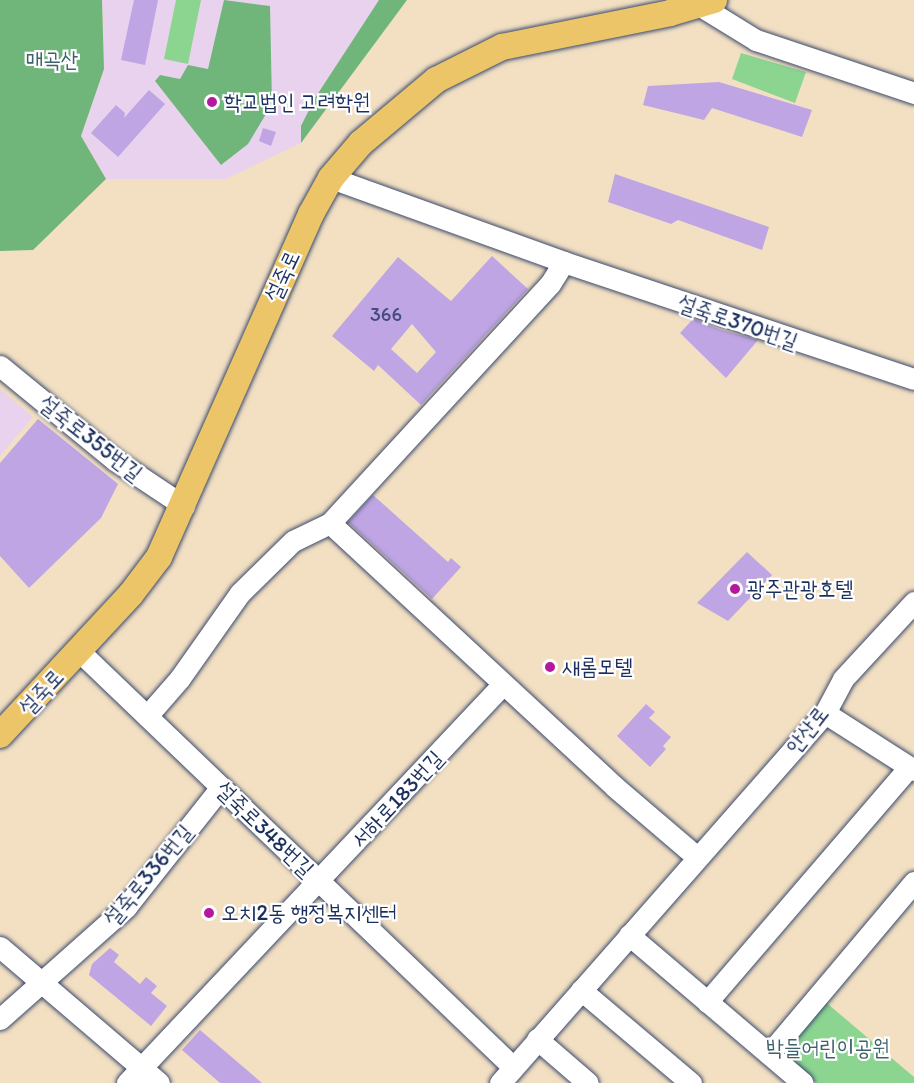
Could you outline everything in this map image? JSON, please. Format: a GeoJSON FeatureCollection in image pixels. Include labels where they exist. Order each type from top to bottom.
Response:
{"type":"FeatureCollection","features":[{"type":"Feature","properties":{"kind":"main road","name":"설죽로"},"geometry":{"type":"LineString","coordinates":[[0,735],[145,576],[184,506],[281,276],[331,178],[361,143],[436,80],[465,64],[525,41],[706,3]]}},
{"type":"Feature","properties":{"kind":"street"},"geometry":{"type":"LineString","coordinates":[[706,3],[756,40],[914,93]]}},
{"type":"Feature","properties":{"kind":"street","name":"설죽로370번길"},"geometry":{"type":"LineString","coordinates":[[331,178],[564,262],[914,379]]}},
{"type":"Feature","properties":{"kind":"street"},"geometry":{"type":"LineString","coordinates":[[147,716],[180,678],[240,593],[293,541],[330,523],[550,284],[564,262]]}},
{"type":"Feature","properties":{"kind":"street","name":"설죽로355번길"},"geometry":{"type":"LineString","coordinates":[[0,366],[115,460],[184,506]]}},
{"type":"Feature","properties":{"kind":"street"},"geometry":{"type":"LineString","coordinates":[[330,523],[503,684],[697,857]]}},
{"type":"Feature","properties":{"kind":"street","name":"안산로"},"geometry":{"type":"LineString","coordinates":[[506,1075],[825,714],[843,679],[914,602]]}},
{"type":"Feature","properties":{"kind":"street","name":"설죽로348번길"},"geometry":{"type":"LineString","coordinates":[[79,651],[319,881],[506,1075]]}},
{"type":"Feature","properties":{"kind":"street","name":"서하로183번길"},"geometry":{"type":"LineString","coordinates":[[134,1076],[503,684]]}},
{"type":"Feature","properties":{"kind":"street"},"geometry":{"type":"LineString","coordinates":[[707,1002],[911,769],[825,714]]}},
{"type":"Feature","properties":{"kind":"street","name":"설죽로336번길"},"geometry":{"type":"LineString","coordinates":[[0,1019],[126,907],[222,787]]}},
{"type":"Feature","properties":{"kind":"street"},"geometry":{"type":"LineString","coordinates":[[769,1054],[914,882]]}},
{"type":"Feature","properties":{"kind":"street"},"geometry":{"type":"LineString","coordinates":[[629,935],[803,1083]]}},
{"type":"Feature","properties":{"kind":"street"},"geometry":{"type":"LineString","coordinates":[[0,947],[43,983],[134,1076],[159,1083]]}},
{"type":"Feature","properties":{"kind":"street"},"geometry":{"type":"LineString","coordinates":[[581,990],[691,1083]]}},
{"type":"Feature","properties":{"kind":"street"},"geometry":{"type":"LineString","coordinates":[[537,1039],[588,1083]]}},
{"type":"Feature","properties":{"kind":"shaded area","name":"학교법인 고려학원"},"geometry":{"type":"Polygon","coordinates":[[[102,0],[407,0],[301,143],[226,179],[106,179],[81,136],[104,69],[102,0]]]}},
{"type":"Feature","properties":{"kind":"shaded area"},"geometry":{"type":"Polygon","coordinates":[[[0,389],[33,417],[0,456],[0,389]]]}},
{"type":"Feature","properties":{"kind":"green space","name":"매곡산"},"geometry":{"type":"Polygon","coordinates":[[[0,0],[102,0],[104,69],[81,136],[106,179],[33,250],[0,251],[0,0]]]}},
{"type":"Feature","properties":{"kind":"green space"},"geometry":{"type":"Polygon","coordinates":[[[176,0],[201,0],[188,64],[164,59],[176,0]]]}},
{"type":"Feature","properties":{"kind":"green space"},"geometry":{"type":"Polygon","coordinates":[[[224,0],[270,6],[272,104],[248,144],[221,165],[155,81],[160,75],[180,79],[188,65],[208,69],[224,0]]]}},
{"type":"Feature","properties":{"kind":"green space"},"geometry":{"type":"Polygon","coordinates":[[[379,0],[407,0],[301,143],[301,126],[315,98],[379,0]]]}},
{"type":"Feature","properties":{"kind":"green space"},"geometry":{"type":"Polygon","coordinates":[[[741,53],[806,72],[795,103],[732,79],[741,53]]]}},
{"type":"Feature","properties":{"kind":"green space","name":"박들어린이공원"},"geometry":{"type":"Polygon","coordinates":[[[822,999],[914,1077],[914,1083],[817,1083],[778,1050],[822,999]]]}},
{"type":"Feature","properties":{"kind":"building"},"geometry":{"type":"Polygon","coordinates":[[[134,0],[158,0],[145,65],[121,60],[134,0]]]}},
{"type":"Feature","properties":{"kind":"building"},"geometry":{"type":"Polygon","coordinates":[[[719,82],[812,110],[802,137],[712,108],[704,120],[643,105],[648,86],[719,82]]]}},
{"type":"Feature","properties":{"kind":"building"},"geometry":{"type":"Polygon","coordinates":[[[149,90],[165,104],[118,157],[91,133],[116,105],[125,113],[124,118],[149,90]]]}},
{"type":"Feature","properties":{"kind":"building"},"geometry":{"type":"Polygon","coordinates":[[[263,128],[276,132],[271,146],[259,141],[263,128]]]}},
{"type":"Feature","properties":{"kind":"building"},"geometry":{"type":"Polygon","coordinates":[[[615,174],[769,227],[762,250],[678,220],[671,224],[608,202],[615,174]]]}},
{"type":"Feature","properties":{"kind":"building"},"geometry":{"type":"Polygon","coordinates":[[[492,256],[528,289],[421,405],[378,365],[374,371],[332,336],[398,257],[451,301],[492,256]],[[412,324],[391,349],[417,373],[436,352],[412,324]]]}},
{"type":"Feature","properties":{"kind":"building"},"geometry":{"type":"Polygon","coordinates":[[[693,319],[758,340],[726,378],[680,333],[693,319]]]}},
{"type":"Feature","properties":{"kind":"building"},"geometry":{"type":"Polygon","coordinates":[[[38,419],[118,484],[101,518],[29,588],[0,556],[0,463],[38,419]]]}},
{"type":"Feature","properties":{"kind":"building"},"geometry":{"type":"Polygon","coordinates":[[[373,495],[448,562],[451,558],[461,567],[432,599],[348,522],[373,495]]]}},
{"type":"Feature","properties":{"kind":"building","name":"광주관광호텔"},"geometry":{"type":"Polygon","coordinates":[[[747,552],[772,575],[728,621],[697,603],[747,552]]]}},
{"type":"Feature","properties":{"kind":"building"},"geometry":{"type":"Polygon","coordinates":[[[646,704],[655,712],[649,718],[671,737],[663,746],[666,749],[650,767],[617,736],[646,704]]]}},
{"type":"Feature","properties":{"kind":"building"},"geometry":{"type":"Polygon","coordinates":[[[110,948],[119,955],[114,962],[140,984],[146,977],[157,986],[151,993],[167,1006],[151,1026],[89,975],[92,964],[110,948]]]}},
{"type":"Feature","properties":{"kind":"building"},"geometry":{"type":"Polygon","coordinates":[[[200,1030],[262,1083],[220,1083],[182,1050],[200,1030]]]}},
{"type":"Feature","properties":{"kind":"place","name":"학교법인 고려학원"},"geometry":{"type":"Point","coordinates":[212,102]}},
{"type":"Feature","properties":{"kind":"place","name":"광주관광호텔"},"geometry":{"type":"Point","coordinates":[735,589]}},
{"type":"Feature","properties":{"kind":"place","name":"새롬모텔"},"geometry":{"type":"Point","coordinates":[550,667]}},
{"type":"Feature","properties":{"kind":"place","name":"오치2동 행정복지센터"},"geometry":{"type":"Point","coordinates":[209,913]}}]}
